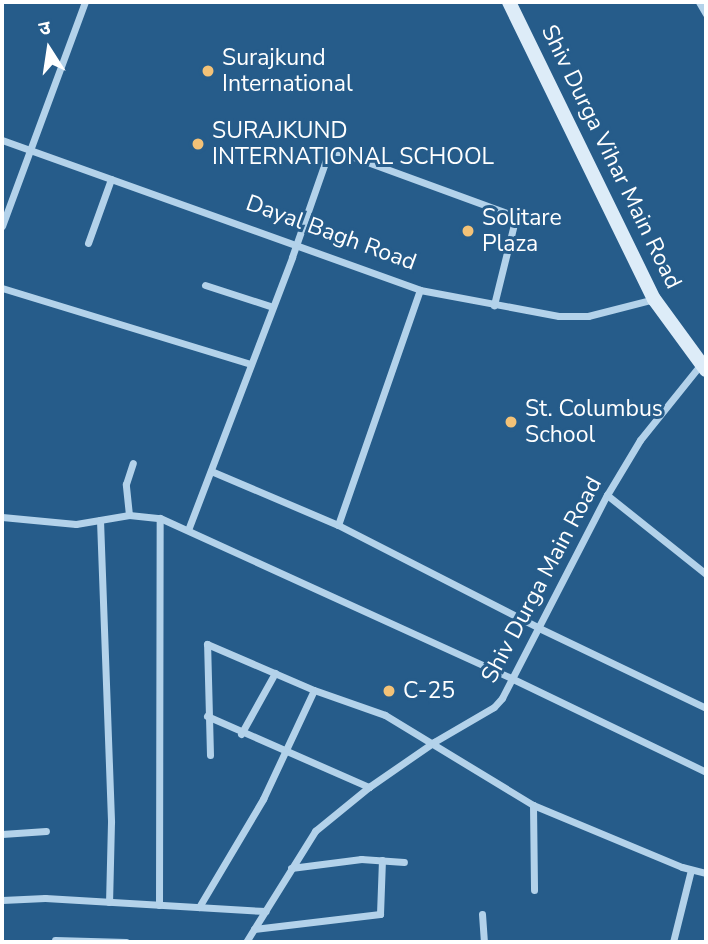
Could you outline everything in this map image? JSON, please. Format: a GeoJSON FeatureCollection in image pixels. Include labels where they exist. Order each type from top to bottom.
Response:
{"type":"FeatureCollection","features":[{"type":"Feature","properties":{"kind":"street"},"geometry":{"type":"LineString","coordinates":[[2,226],[86,2]]}},
{"type":"Feature","properties":{"kind":"street","name":"Shiv Durga Vihar Main Road"},"geometry":{"type":"LineString","coordinates":[[509,2],[654,299],[704,365]]}},
{"type":"Feature","properties":{"kind":"street"},"geometry":{"type":"LineString","coordinates":[[699,2],[706,15]]}},
{"type":"Feature","properties":{"kind":"street","name":"Dayal Bagh Road"},"geometry":{"type":"LineString","coordinates":[[2,140],[420,290],[559,316],[588,316],[654,299]]}},
{"type":"Feature","properties":{"kind":"street"},"geometry":{"type":"LineString","coordinates":[[188,530],[297,244],[327,157],[332,152],[340,152],[512,215],[515,220],[494,305]]}},
{"type":"Feature","properties":{"kind":"street"},"geometry":{"type":"LineString","coordinates":[[88,243],[111,179]]}},
{"type":"Feature","properties":{"kind":"street"},"geometry":{"type":"LineString","coordinates":[[205,285],[273,307]]}},
{"type":"Feature","properties":{"kind":"street"},"geometry":{"type":"LineString","coordinates":[[2,288],[251,364]]}},
{"type":"Feature","properties":{"kind":"street"},"geometry":{"type":"LineString","coordinates":[[338,525],[420,290]]}},
{"type":"Feature","properties":{"kind":"street","name":"Shiv Durga Main Road"},"geometry":{"type":"LineString","coordinates":[[246,942],[315,831],[369,787],[434,742],[494,707],[513,679],[607,495],[640,440],[704,365]]}},
{"type":"Feature","properties":{"kind":"street"},"geometry":{"type":"LineString","coordinates":[[129,515],[126,484],[133,463]]}},
{"type":"Feature","properties":{"kind":"street"},"geometry":{"type":"LineString","coordinates":[[211,471],[338,525],[539,628],[706,708]]}},
{"type":"Feature","properties":{"kind":"street"},"geometry":{"type":"LineString","coordinates":[[607,495],[706,574]]}},
{"type":"Feature","properties":{"kind":"street"},"geometry":{"type":"LineString","coordinates":[[2,517],[76,524],[129,515],[160,518],[513,679],[706,772]]}},
{"type":"Feature","properties":{"kind":"street"},"geometry":{"type":"LineString","coordinates":[[159,905],[160,518]]}},
{"type":"Feature","properties":{"kind":"street"},"geometry":{"type":"LineString","coordinates":[[100,520],[111,822],[109,902]]}},
{"type":"Feature","properties":{"kind":"street"},"geometry":{"type":"LineString","coordinates":[[210,755],[207,644],[314,690],[385,715],[434,742],[533,804],[691,870],[706,873]]}},
{"type":"Feature","properties":{"kind":"street"},"geometry":{"type":"LineString","coordinates":[[241,734],[275,673]]}},
{"type":"Feature","properties":{"kind":"street"},"geometry":{"type":"LineString","coordinates":[[199,907],[263,799],[314,690]]}},
{"type":"Feature","properties":{"kind":"street"},"geometry":{"type":"LineString","coordinates":[[207,716],[241,734],[369,787]]}},
{"type":"Feature","properties":{"kind":"street"},"geometry":{"type":"LineString","coordinates":[[533,804],[534,890]]}},
{"type":"Feature","properties":{"kind":"street"},"geometry":{"type":"LineString","coordinates":[[2,834],[46,831]]}},
{"type":"Feature","properties":{"kind":"street"},"geometry":{"type":"LineString","coordinates":[[254,929],[380,914],[382,860]]}},
{"type":"Feature","properties":{"kind":"street"},"geometry":{"type":"LineString","coordinates":[[291,868],[382,860],[404,862]]}},
{"type":"Feature","properties":{"kind":"street"},"geometry":{"type":"LineString","coordinates":[[673,942],[691,870]]}},
{"type":"Feature","properties":{"kind":"street"},"geometry":{"type":"LineString","coordinates":[[2,900],[45,898],[266,911]]}},
{"type":"Feature","properties":{"kind":"street"},"geometry":{"type":"LineString","coordinates":[[482,914],[484,942]]}},
{"type":"Feature","properties":{"kind":"street"},"geometry":{"type":"LineString","coordinates":[[55,940],[126,942]]}},
{"type":"Feature","properties":{"kind":"place","name":"Surajkund International"},"geometry":{"type":"Point","coordinates":[208,71]}},
{"type":"Feature","properties":{"kind":"place","name":"SURAJKUND INTERNATIONAL SCHOOL"},"geometry":{"type":"Point","coordinates":[198,144]}},
{"type":"Feature","properties":{"kind":"place","name":"Solitare Plaza"},"geometry":{"type":"Point","coordinates":[468,231]}},
{"type":"Feature","properties":{"kind":"place","name":"St. Columbus School"},"geometry":{"type":"Point","coordinates":[511,422]}},
{"type":"Feature","properties":{"kind":"place","name":"C-25"},"geometry":{"type":"Point","coordinates":[389,691]}}]}
